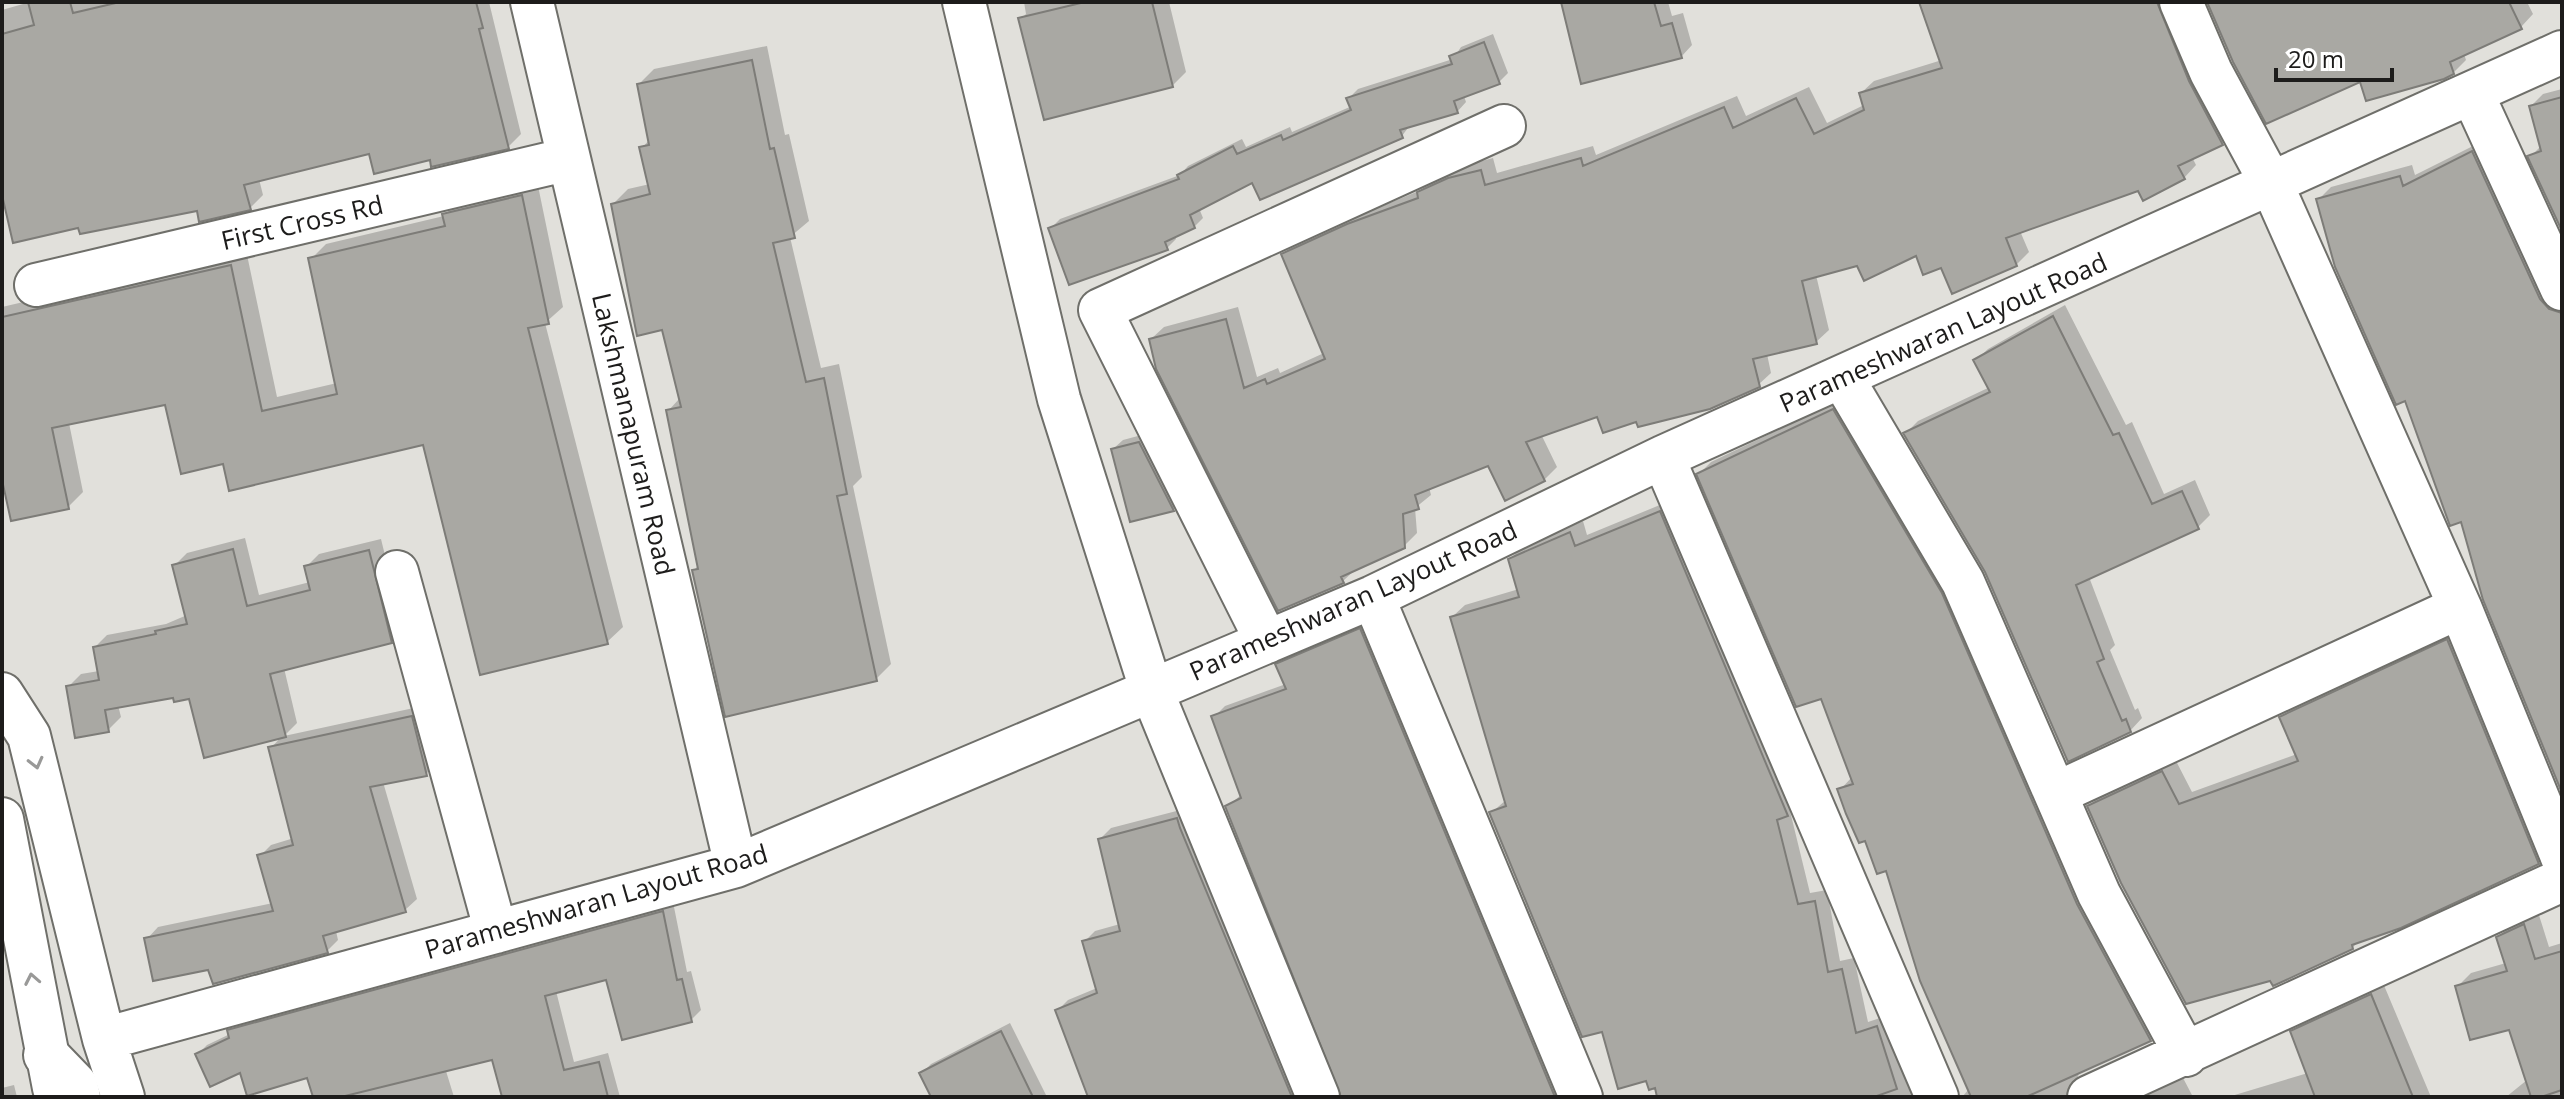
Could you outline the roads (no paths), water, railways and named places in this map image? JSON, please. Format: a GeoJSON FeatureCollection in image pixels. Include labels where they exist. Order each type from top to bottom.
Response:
{"type":"FeatureCollection","features":[{"type":"Feature","properties":{"kind":"main road"},"geometry":{"type":"LineString","coordinates":[[46,1055],[75,1085],[78,1097]]}},
{"type":"Feature","properties":{"kind":"street","name":"Lakshmanapuram Road"},"geometry":{"type":"LineString","coordinates":[[532,2],[736,866]]}},
{"type":"Feature","properties":{"kind":"street"},"geometry":{"type":"LineString","coordinates":[[964,2],[1059,399],[1151,689],[1318,1097]]}},
{"type":"Feature","properties":{"kind":"street"},"geometry":{"type":"LineString","coordinates":[[2181,2],[2211,72],[2272,185],[2460,607],[2562,857]]}},
{"type":"Feature","properties":{"kind":"street","name":"Parameshwaran Layout Road"},"geometry":{"type":"LineString","coordinates":[[104,1039],[736,866],[1373,597],[1663,457],[1843,379],[2562,52]]}},
{"type":"Feature","properties":{"kind":"street"},"geometry":{"type":"LineString","coordinates":[[2472,93],[2562,289]]}},
{"type":"Feature","properties":{"kind":"street"},"geometry":{"type":"LineString","coordinates":[[1267,642],[1100,310],[1504,126]]}},
{"type":"Feature","properties":{"kind":"street","name":"First Cross Rd"},"geometry":{"type":"LineString","coordinates":[[36,285],[569,159]]}},
{"type":"Feature","properties":{"kind":"street"},"geometry":{"type":"LineString","coordinates":[[1843,379],[1963,582],[2099,894],[2186,1055]]}},
{"type":"Feature","properties":{"kind":"street"},"geometry":{"type":"LineString","coordinates":[[1663,457],[1937,1097]]}},
{"type":"Feature","properties":{"kind":"street"},"geometry":{"type":"LineString","coordinates":[[397,572],[496,932]]}},
{"type":"Feature","properties":{"kind":"street"},"geometry":{"type":"LineString","coordinates":[[1373,597],[1581,1097]]}},
{"type":"Feature","properties":{"kind":"street"},"geometry":{"type":"LineString","coordinates":[[2057,793],[2460,607]]}},
{"type":"Feature","properties":{"kind":"street"},"geometry":{"type":"LineString","coordinates":[[2,694],[29,736],[104,1039],[123,1097]]}},
{"type":"Feature","properties":{"kind":"street"},"geometry":{"type":"LineString","coordinates":[[2,819],[46,1055],[57,1097]]}},
{"type":"Feature","properties":{"kind":"street"},"geometry":{"type":"LineString","coordinates":[[2089,1097],[2562,880]]}}]}
